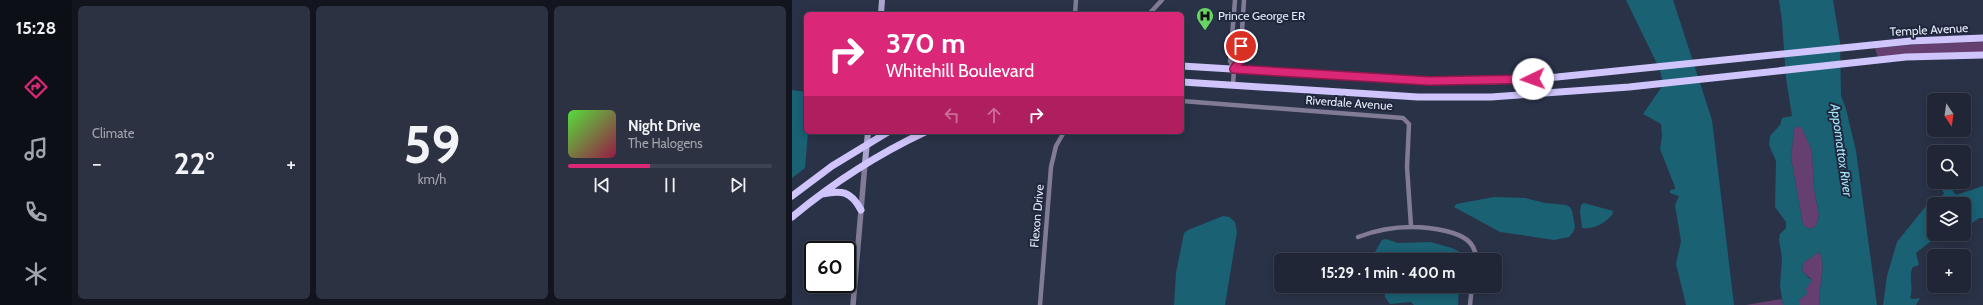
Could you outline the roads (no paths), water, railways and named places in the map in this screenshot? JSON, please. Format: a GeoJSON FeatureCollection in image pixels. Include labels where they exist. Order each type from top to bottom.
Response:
{"type":"FeatureCollection","features":[{"type":"Feature","properties":{"kind":"main road"},"geometry":{"type":"LineString","coordinates":[[881,12],[882,0]]}},
{"type":"Feature","properties":{"kind":"main road","name":"Temple Avenue"},"geometry":{"type":"LineString","coordinates":[[1184,66],[1458,82],[1533,79],[1876,44],[1942,39],[1983,38]]}},
{"type":"Feature","properties":{"kind":"main road"},"geometry":{"type":"LineString","coordinates":[[1184,82],[1410,96],[1468,98],[1528,96],[1881,60],[1938,55],[1983,55]]}},
{"type":"Feature","properties":{"kind":"main road"},"geometry":{"type":"LineString","coordinates":[[864,163],[868,134]]}},
{"type":"Feature","properties":{"kind":"main road"},"geometry":{"type":"LineString","coordinates":[[792,196],[832,166],[884,134]]}},
{"type":"Feature","properties":{"kind":"main road"},"geometry":{"type":"LineString","coordinates":[[792,217],[820,194],[864,163],[921,134]]}},
{"type":"Feature","properties":{"kind":"main road"},"geometry":{"type":"LineString","coordinates":[[820,194],[832,192],[845,193],[854,199],[861,210]]}},
{"type":"Feature","properties":{"kind":"street"},"geometry":{"type":"LineString","coordinates":[[1075,12],[1076,0]]}},
{"type":"Feature","properties":{"kind":"street"},"geometry":{"type":"LineString","coordinates":[[1152,12],[1162,0]]}},
{"type":"Feature","properties":{"kind":"street"},"geometry":{"type":"LineString","coordinates":[[1233,85],[1234,69],[1230,61],[1235,0]]}},
{"type":"Feature","properties":{"kind":"street"},"geometry":{"type":"LineString","coordinates":[[1234,69],[1240,61],[1244,0]]}},
{"type":"Feature","properties":{"kind":"street","name":"Riverdale Avenue"},"geometry":{"type":"LineString","coordinates":[[1184,101],[1400,116],[1405,118],[1409,124],[1407,167],[1411,226]]}},
{"type":"Feature","properties":{"kind":"street","name":"Flexon Drive"},"geometry":{"type":"LineString","coordinates":[[1040,305],[1051,167],[1056,146],[1063,134]]}},
{"type":"Feature","properties":{"kind":"street"},"geometry":{"type":"LineString","coordinates":[[853,305],[864,163]]}},
{"type":"Feature","properties":{"kind":"street"},"geometry":{"type":"LineString","coordinates":[[1358,237],[1380,230],[1411,226],[1428,227],[1462,236],[1468,240],[1474,248],[1475,253]]}},
{"type":"Feature","properties":{"kind":"street"},"geometry":{"type":"LineString","coordinates":[[1470,305],[1471,293]]}},
{"type":"Feature","properties":{"kind":"water"},"geometry":{"type":"Polygon","coordinates":[[[1626,0],[1673,0],[1712,120],[1734,305],[1686,305],[1676,264],[1681,241],[1675,205],[1679,196],[1670,193],[1670,190],[1675,189],[1675,187],[1660,149],[1662,136],[1661,124],[1643,114],[1663,85],[1660,70],[1626,0]]]}},
{"type":"Feature","properties":{"kind":"water","name":"Appomattox River"},"geometry":{"type":"Polygon","coordinates":[[[1779,0],[1833,0],[1840,42],[1841,96],[1846,109],[1856,151],[1877,305],[1820,305],[1819,299],[1823,263],[1819,252],[1803,263],[1802,271],[1812,281],[1806,288],[1807,294],[1799,300],[1799,305],[1783,305],[1780,286],[1782,258],[1779,240],[1780,234],[1786,228],[1786,222],[1775,207],[1776,161],[1769,145],[1770,136],[1780,125],[1782,118],[1792,116],[1786,78],[1779,0]],[[1798,126],[1794,129],[1791,158],[1803,225],[1809,229],[1816,226],[1819,215],[1814,189],[1812,151],[1802,128],[1798,126]]]}},
{"type":"Feature","properties":{"kind":"water"},"geometry":{"type":"Polygon","coordinates":[[[792,90],[804,92],[804,134],[808,134],[805,168],[792,178],[792,90]]]}},
{"type":"Feature","properties":{"kind":"water"},"geometry":{"type":"Polygon","coordinates":[[[1983,186],[1983,218],[1979,218],[1971,224],[1971,197],[1940,197],[1944,193],[1941,189],[1951,189],[1956,195],[1983,186]]]}},
{"type":"Feature","properties":{"kind":"water"},"geometry":{"type":"Polygon","coordinates":[[[1494,197],[1525,198],[1545,203],[1566,205],[1570,207],[1572,211],[1575,226],[1574,231],[1569,237],[1554,240],[1500,232],[1454,207],[1456,204],[1494,197]]]}},
{"type":"Feature","properties":{"kind":"water"},"geometry":{"type":"Polygon","coordinates":[[[1584,203],[1613,211],[1612,215],[1606,221],[1598,225],[1591,228],[1582,228],[1580,212],[1581,205],[1584,203]]]}},
{"type":"Feature","properties":{"kind":"water"},"geometry":{"type":"Polygon","coordinates":[[[1926,206],[1927,241],[1931,241],[1916,253],[1919,265],[1913,267],[1911,274],[1910,298],[1920,298],[1916,305],[1883,305],[1887,276],[1897,242],[1926,206]]]}},
{"type":"Feature","properties":{"kind":"water"},"geometry":{"type":"Polygon","coordinates":[[[1223,216],[1229,217],[1235,222],[1237,232],[1225,305],[1174,305],[1176,273],[1184,233],[1223,216]]]}},
{"type":"Feature","properties":{"kind":"water"},"geometry":{"type":"Polygon","coordinates":[[[1386,239],[1398,243],[1430,242],[1452,248],[1460,253],[1376,253],[1382,240],[1386,239]]]}},
{"type":"Feature","properties":{"kind":"water"},"geometry":{"type":"Polygon","coordinates":[[[1385,293],[1459,293],[1458,305],[1414,305],[1411,302],[1390,304],[1385,297],[1385,293]]]}},
{"type":"Feature","properties":{"kind":"place","name":"Prince George ER"},"geometry":{"type":"Point","coordinates":[1205,31]}}]}
